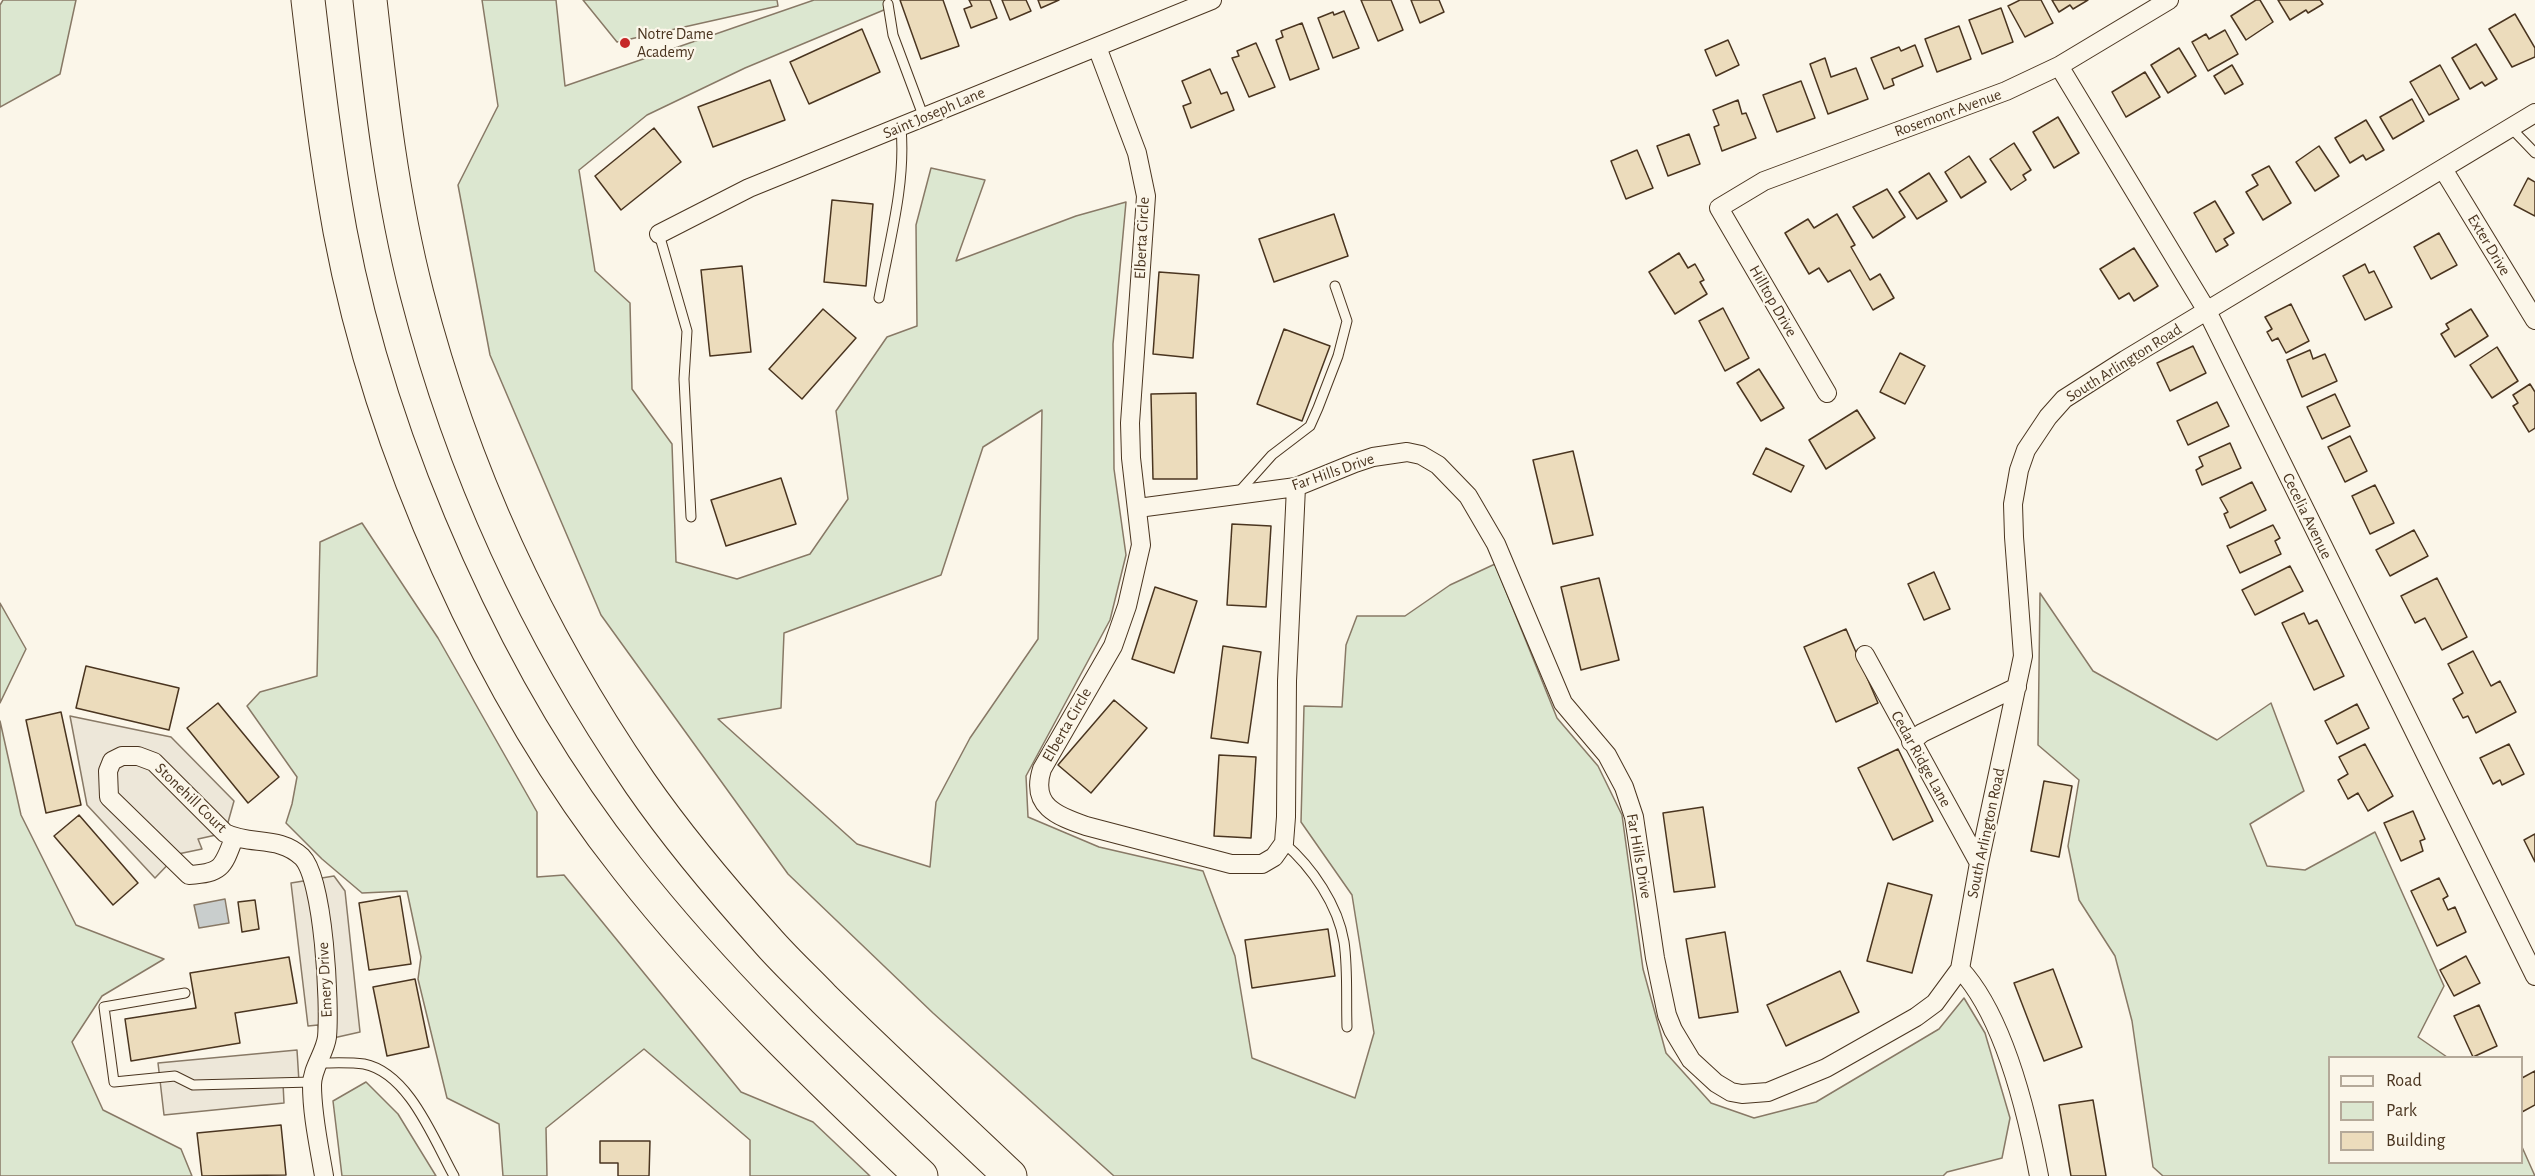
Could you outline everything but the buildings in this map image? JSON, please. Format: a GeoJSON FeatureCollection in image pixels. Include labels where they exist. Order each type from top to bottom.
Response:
{"type":"FeatureCollection","features":[{"type":"Feature","properties":{"kind":"highway"},"geometry":{"type":"LineString","coordinates":[[308,0],[320,107],[341,233],[369,350],[402,454],[429,521],[474,620],[527,720],[592,821],[627,869],[713,972],[824,1084],[921,1176]]}},
{"type":"Feature","properties":{"kind":"highway"},"geometry":{"type":"LineString","coordinates":[[370,0],[387,146],[417,293],[459,432],[484,497],[537,611],[583,695],[635,775],[705,869],[769,943],[855,1029],[1010,1176]]}},
{"type":"Feature","properties":{"kind":"street","name":"Saint Joseph Lane"},"geometry":{"type":"LineString","coordinates":[[659,234],[748,188],[901,128],[1212,0]]}},
{"type":"Feature","properties":{"kind":"street","name":"Rosemont Avenue"},"geometry":{"type":"LineString","coordinates":[[1719,208],[1764,181],[2006,91],[2059,66],[2169,0]]}},
{"type":"Feature","properties":{"kind":"street","name":"Elberta Circle"},"geometry":{"type":"LineString","coordinates":[[1097,47],[1137,153],[1146,196],[1130,423],[1131,458],[1141,545],[1127,606],[1113,646],[1042,769],[1038,780],[1042,801],[1050,810],[1063,818],[1086,826],[1231,864],[1262,864],[1274,857],[1284,843]]}},
{"type":"Feature","properties":{"kind":"street","name":"Cecelia Avenue"},"geometry":{"type":"LineString","coordinates":[[2059,66],[2207,311],[2535,976]]}},
{"type":"Feature","properties":{"kind":"street","name":"South Arlington Road"},"geometry":{"type":"LineString","coordinates":[[1960,969],[1979,863],[2023,656],[2013,504],[2019,470],[2026,450],[2048,417],[2064,399],[2535,113]]}},
{"type":"Feature","properties":{"kind":"street","name":"Exter Drive"},"geometry":{"type":"LineString","coordinates":[[2443,169],[2535,320]]}},
{"type":"Feature","properties":{"kind":"street","name":"Hilltop Drive"},"geometry":{"type":"LineString","coordinates":[[1719,208],[1827,393]]}},
{"type":"Feature","properties":{"kind":"street","name":"Far Hills Drive"},"geometry":{"type":"LineString","coordinates":[[1138,508],[1296,487],[1354,463],[1407,452],[1421,455],[1438,465],[1468,496],[1496,544],[1563,703],[1607,755],[1624,787],[1634,818],[1655,958],[1667,1016],[1691,1060],[1716,1083],[1731,1092],[1742,1094],[1768,1092],[1826,1068],[1916,1017],[1935,1003],[1960,969]]}},
{"type":"Feature","properties":{"kind":"street"},"geometry":{"type":"LineString","coordinates":[[1284,843],[1287,817],[1287,681],[1296,487]]}},
{"type":"Feature","properties":{"kind":"street","name":"Cedar Ridge Lane"},"geometry":{"type":"LineString","coordinates":[[1864,655],[1979,863]]}},
{"type":"Feature","properties":{"kind":"street"},"geometry":{"type":"LineString","coordinates":[[1911,742],[1922,734],[2017,687]]}},
{"type":"Feature","properties":{"kind":"street","name":"Stonehill Court"},"geometry":{"type":"LineString","coordinates":[[122,756],[138,756],[154,762],[225,833],[234,838],[221,867],[210,874],[189,875],[109,797],[108,771],[112,761],[122,756]]}},
{"type":"Feature","properties":{"kind":"street","name":"Emery Drive"},"geometry":{"type":"LineString","coordinates":[[234,838],[282,844],[302,857],[310,868],[321,922],[328,1017],[326,1041],[312,1082],[324,1176]]}},
{"type":"Feature","properties":{"kind":"street"},"geometry":{"type":"LineString","coordinates":[[1960,969],[1974,984],[1993,1020],[2018,1090],[2039,1176]]}},
{"type":"Feature","properties":{"kind":"lane"},"geometry":{"type":"LineString","coordinates":[[888,4],[893,35],[924,118]]}},
{"type":"Feature","properties":{"kind":"lane"},"geometry":{"type":"LineString","coordinates":[[879,298],[899,186],[903,148],[901,128]]}},
{"type":"Feature","properties":{"kind":"lane"},"geometry":{"type":"LineString","coordinates":[[2511,128],[2535,153]]}},
{"type":"Feature","properties":{"kind":"lane"},"geometry":{"type":"LineString","coordinates":[[659,234],[687,331],[684,379],[691,516]]}},
{"type":"Feature","properties":{"kind":"lane"},"geometry":{"type":"LineString","coordinates":[[1236,495],[1272,455],[1310,426],[1338,356],[1347,321],[1335,286]]}},
{"type":"Feature","properties":{"kind":"lane"},"geometry":{"type":"LineString","coordinates":[[1284,843],[1300,857],[1313,876],[1326,896],[1339,925],[1344,943],[1347,1027]]}},
{"type":"Feature","properties":{"kind":"lane"},"geometry":{"type":"LineString","coordinates":[[185,993],[104,1007],[114,1082],[175,1076],[194,1085],[312,1082]]}},
{"type":"Feature","properties":{"kind":"lane"},"geometry":{"type":"LineString","coordinates":[[318,1063],[364,1064],[395,1079],[413,1102],[454,1176]]}},
{"type":"Feature","properties":{"kind":"green space"},"geometry":{"type":"Polygon","coordinates":[[[3,0],[76,0],[60,74],[0,107],[0,5],[3,0]]]}},
{"type":"Feature","properties":{"kind":"green space"},"geometry":{"type":"Polygon","coordinates":[[[482,0],[556,0],[565,86],[814,0],[887,0],[891,7],[745,68],[647,115],[579,170],[595,271],[630,303],[632,389],[672,444],[676,562],[737,579],[810,554],[848,499],[836,411],[887,337],[917,326],[916,225],[931,168],[985,180],[956,261],[1076,216],[1126,202],[1113,344],[1114,469],[1126,555],[1110,620],[1026,776],[1028,817],[1099,847],[1203,871],[1235,956],[1252,1058],[1355,1098],[1374,1033],[1352,895],[1301,822],[1304,706],[1342,707],[1346,645],[1357,616],[1405,616],[1450,585],[1495,564],[1557,718],[1598,766],[1622,815],[1643,969],[1666,1053],[1711,1103],[1754,1118],[1816,1102],[1939,1029],[1964,998],[1985,1033],[2010,1118],[2002,1158],[1947,1172],[1943,1176],[1114,1176],[933,1013],[788,874],[601,615],[490,355],[458,185],[498,106],[482,0]],[[1042,410],[983,447],[941,575],[784,633],[781,708],[718,719],[857,844],[930,867],[936,802],[970,738],[1038,639],[1042,410]]]}},
{"type":"Feature","properties":{"kind":"green space"},"geometry":{"type":"Polygon","coordinates":[[[583,0],[777,0],[778,6],[617,42],[583,0]]]}},
{"type":"Feature","properties":{"kind":"green space"},"geometry":{"type":"Polygon","coordinates":[[[362,523],[438,638],[537,812],[537,877],[564,875],[741,1092],[813,1122],[870,1176],[750,1176],[750,1140],[644,1049],[546,1128],[547,1176],[503,1176],[499,1124],[447,1098],[418,979],[421,957],[407,891],[362,893],[322,859],[286,823],[297,777],[247,706],[260,692],[317,676],[320,542],[362,523]]]}},
{"type":"Feature","properties":{"kind":"green space"},"geometry":{"type":"Polygon","coordinates":[[[2040,593],[2093,671],[2217,740],[2271,703],[2304,791],[2250,824],[2267,866],[2305,870],[2375,832],[2444,986],[2418,1037],[2446,1056],[2328,1056],[2328,1164],[2523,1164],[2523,1149],[2535,1176],[2163,1176],[2153,1167],[2132,1021],[2115,956],[2079,900],[2068,846],[2079,780],[2038,745],[2040,593]]]}},
{"type":"Feature","properties":{"kind":"green space"},"geometry":{"type":"Polygon","coordinates":[[[0,603],[26,649],[0,703],[0,603]]]}},
{"type":"Feature","properties":{"kind":"green space"},"geometry":{"type":"Polygon","coordinates":[[[0,721],[21,815],[76,925],[164,959],[102,996],[72,1042],[103,1110],[181,1149],[192,1176],[0,1176],[0,721]]]}},
{"type":"Feature","properties":{"kind":"green space"},"geometry":{"type":"Polygon","coordinates":[[[366,1082],[398,1114],[436,1176],[342,1176],[333,1101],[366,1082]]]}},
{"type":"Feature","properties":{"kind":"shaded area"},"geometry":{"type":"Polygon","coordinates":[[[70,716],[171,737],[234,801],[225,833],[198,839],[202,849],[178,854],[155,878],[87,805],[70,716]]]}},
{"type":"Feature","properties":{"kind":"shaded area"},"geometry":{"type":"Polygon","coordinates":[[[334,876],[345,891],[360,1032],[320,1041],[318,1025],[308,1026],[291,883],[334,876]]]}},
{"type":"Feature","properties":{"kind":"shaded area"},"geometry":{"type":"Polygon","coordinates":[[[225,899],[229,923],[199,928],[194,905],[225,899]]]}},
{"type":"Feature","properties":{"kind":"shaded area"},"geometry":{"type":"Polygon","coordinates":[[[297,1050],[299,1082],[283,1083],[284,1103],[164,1115],[158,1063],[297,1050]]]}},
{"type":"Feature","properties":{"kind":"place","name":"Notre Dame Academy"},"geometry":{"type":"Point","coordinates":[625,43]}}]}
